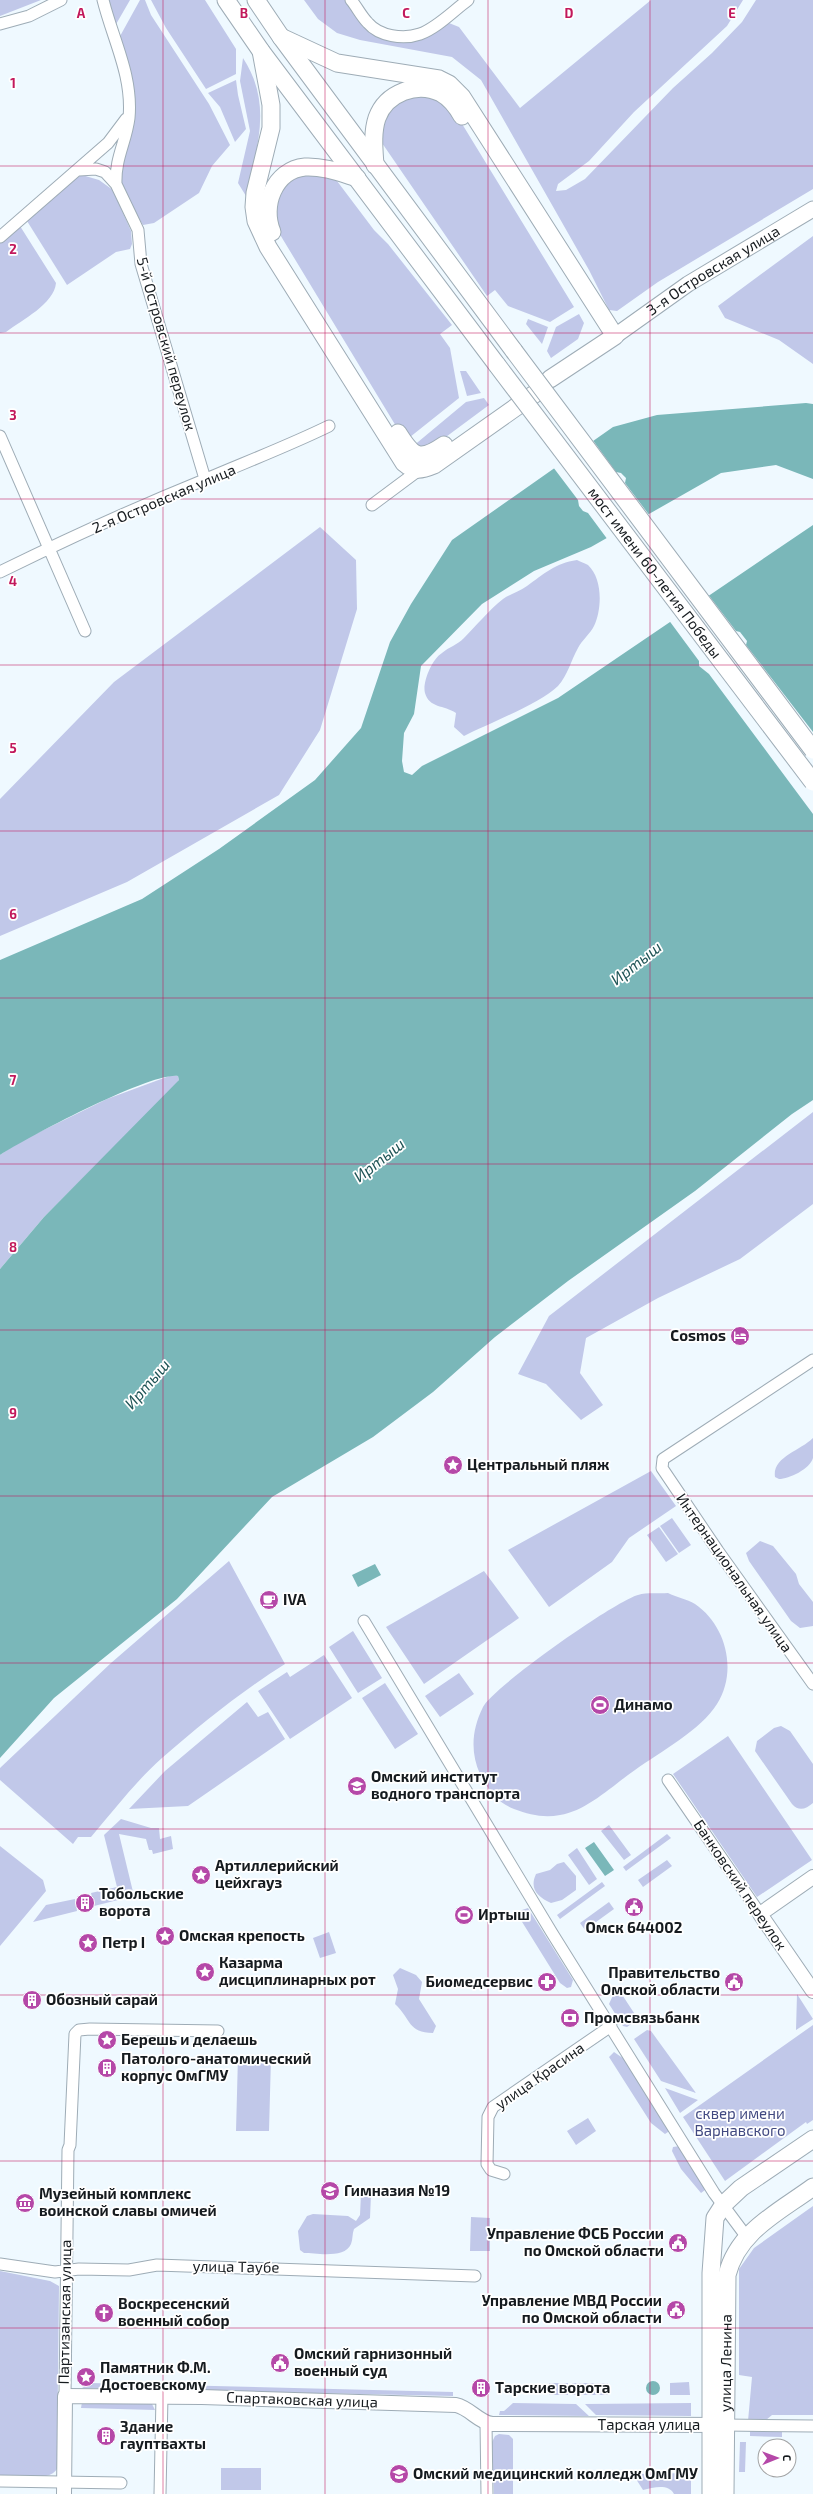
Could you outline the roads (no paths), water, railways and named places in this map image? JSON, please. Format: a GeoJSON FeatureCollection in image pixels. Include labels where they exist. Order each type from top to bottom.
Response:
{"type":"FeatureCollection","features":[{"type":"Feature","properties":{"kind":"main road","name":"мост имени 60-летия Победы"},"geometry":{"type":"LineString","coordinates":[[226,0],[261,51],[813,782]]}},
{"type":"Feature","properties":{"kind":"main road","name":"мост имени 60-летия Победы"},"geometry":{"type":"LineString","coordinates":[[256,0],[281,37],[375,165],[813,750]]}},
{"type":"Feature","properties":{"kind":"main road"},"geometry":{"type":"LineString","coordinates":[[281,37],[337,63],[426,75],[449,84],[456,90],[611,338]]}},
{"type":"Feature","properties":{"kind":"main road"},"geometry":{"type":"LineString","coordinates":[[261,51],[271,105],[271,128],[255,193],[256,221],[268,247],[404,463],[410,469],[419,470],[434,465],[611,338]]}},
{"type":"Feature","properties":{"kind":"main road"},"geometry":{"type":"LineString","coordinates":[[375,165],[374,139],[377,119],[383,107],[393,97],[405,90],[418,88],[431,89],[450,100],[611,338]]}},
{"type":"Feature","properties":{"kind":"main road"},"geometry":{"type":"LineString","coordinates":[[357,178],[319,168],[295,170],[280,180],[272,190],[268,206],[268,222],[271,231],[409,450],[418,455],[431,454],[504,406]]}},
{"type":"Feature","properties":{"kind":"main road","name":"3-я Островская улица"},"geometry":{"type":"LineString","coordinates":[[611,338],[688,284],[813,209]]}},
{"type":"Feature","properties":{"kind":"main road","name":"улица Ленина"},"geometry":{"type":"LineString","coordinates":[[725,2494],[718,2425],[711,2273],[713,2226],[715,2218],[724,2204],[741,2188],[811,2145]]}},
{"type":"Feature","properties":{"kind":"main road"},"geometry":{"type":"LineString","coordinates":[[746,2236],[813,2188]]}},
{"type":"Feature","properties":{"kind":"main road","name":"улица Ленина"},"geometry":{"type":"LineString","coordinates":[[711,2494],[718,2425],[727,2275],[734,2255],[746,2236]]}},
{"type":"Feature","properties":{"kind":"street"},"geometry":{"type":"LineString","coordinates":[[0,24],[29,16],[61,0]]}},
{"type":"Feature","properties":{"kind":"street"},"geometry":{"type":"LineString","coordinates":[[102,0],[124,65],[128,82],[129,108],[125,134],[116,163],[116,184]]}},
{"type":"Feature","properties":{"kind":"street"},"geometry":{"type":"LineString","coordinates":[[351,0],[374,28],[390,35],[403,37],[420,34],[430,29],[468,0]]}},
{"type":"Feature","properties":{"kind":"street"},"geometry":{"type":"LineString","coordinates":[[0,237],[79,170],[115,135],[124,123],[129,108]]}},
{"type":"Feature","properties":{"kind":"street","name":"5-й Островский переулок"},"geometry":{"type":"LineString","coordinates":[[79,170],[96,168],[105,172],[116,184],[138,230],[141,264],[165,338],[205,480]]}},
{"type":"Feature","properties":{"kind":"street","name":"2-я Островская улица"},"geometry":{"type":"LineString","coordinates":[[0,572],[47,549],[205,480],[248,464],[329,426]]}},
{"type":"Feature","properties":{"kind":"street"},"geometry":{"type":"LineString","coordinates":[[0,436],[47,549],[85,631]]}},
{"type":"Feature","properties":{"kind":"street"},"geometry":{"type":"LineString","coordinates":[[372,505],[419,470]]}},
{"type":"Feature","properties":{"kind":"street","name":"Интернациональная улица"},"geometry":{"type":"LineString","coordinates":[[813,1360],[663,1459],[662,1468],[667,1478],[813,1684]]}},
{"type":"Feature","properties":{"kind":"street"},"geometry":{"type":"LineString","coordinates":[[364,1621],[714,2193],[724,2204],[746,2236]]}},
{"type":"Feature","properties":{"kind":"street","name":"Банковский переулок"},"geometry":{"type":"LineString","coordinates":[[668,1780],[813,1991]]}},
{"type":"Feature","properties":{"kind":"street"},"geometry":{"type":"LineString","coordinates":[[760,1914],[813,1877]]}},
{"type":"Feature","properties":{"kind":"street","name":"улица Красина"},"geometry":{"type":"LineString","coordinates":[[504,2174],[491,2170],[487,2164],[488,2117],[493,2107],[611,2026]]}},
{"type":"Feature","properties":{"kind":"street","name":"Партизанская улица"},"geometry":{"type":"LineString","coordinates":[[64,2488],[65,2272],[68,2150],[70,2145],[75,2034],[78,2030],[90,2029],[218,2031]]}},
{"type":"Feature","properties":{"kind":"street","name":"улица Таубе"},"geometry":{"type":"LineString","coordinates":[[0,2264],[55,2272],[65,2272],[79,2269],[129,2270],[157,2265],[475,2276]]}},
{"type":"Feature","properties":{"kind":"street","name":"Спартаковская улица"},"geometry":{"type":"LineString","coordinates":[[65,2396],[162,2396],[456,2405],[471,2410],[486,2423]]}},
{"type":"Feature","properties":{"kind":"street"},"geometry":{"type":"LineString","coordinates":[[160,2494],[162,2396]]}},
{"type":"Feature","properties":{"kind":"street"},"geometry":{"type":"LineString","coordinates":[[486,2423],[487,2494]]}},
{"type":"Feature","properties":{"kind":"street","name":"Тарская улица"},"geometry":{"type":"LineString","coordinates":[[486,2423],[813,2426]]}},
{"type":"Feature","properties":{"kind":"street"},"geometry":{"type":"LineString","coordinates":[[0,2481],[64,2488],[121,2483]]}},
{"type":"Feature","properties":{"kind":"water"},"geometry":{"type":"Polygon","coordinates":[[[806,403],[813,404],[813,479],[776,465],[721,473],[591,547],[534,571],[482,604],[421,666],[414,714],[404,733],[402,761],[404,772],[412,775],[422,766],[558,698],[813,525],[813,1100],[792,1114],[695,1191],[568,1281],[495,1337],[433,1392],[373,1437],[272,1497],[177,1599],[54,1698],[0,1758],[0,1269],[44,1217],[179,1080],[178,1076],[164,1078],[117,1094],[36,1134],[0,1155],[0,960],[142,899],[219,849],[315,780],[361,728],[390,642],[411,604],[452,540],[613,427],[657,415],[806,403]]]}},
{"type":"Feature","properties":{"kind":"water"},"geometry":{"type":"Polygon","coordinates":[[[375,1564],[381,1575],[358,1587],[352,1575],[375,1564]]]}},
{"type":"Feature","properties":{"kind":"water"},"geometry":{"type":"Polygon","coordinates":[[[594,1842],[614,1870],[605,1876],[585,1848],[594,1842]]]}},
{"type":"Feature","properties":{"kind":"water"},"geometry":{"type":"Polygon","coordinates":[[[650,2381],[656,2381],[660,2385],[660,2391],[656,2395],[650,2395],[646,2391],[646,2385],[650,2381]]]}},
{"type":"Feature","properties":{"kind":"place","name":"Cosmos"},"geometry":{"type":"Point","coordinates":[740,1336]}},
{"type":"Feature","properties":{"kind":"place","name":"Центральный пляж"},"geometry":{"type":"Point","coordinates":[453,1465]}},
{"type":"Feature","properties":{"kind":"place","name":"IVA"},"geometry":{"type":"Point","coordinates":[269,1600]}},
{"type":"Feature","properties":{"kind":"place","name":"Динамо"},"geometry":{"type":"Point","coordinates":[600,1705]}},
{"type":"Feature","properties":{"kind":"place","name":"Омский институт водного транспорта"},"geometry":{"type":"Point","coordinates":[357,1786]}},
{"type":"Feature","properties":{"kind":"place","name":"Артиллерийский цейхгауз"},"geometry":{"type":"Point","coordinates":[201,1875]}},
{"type":"Feature","properties":{"kind":"place","name":"Тобольские ворота"},"geometry":{"type":"Point","coordinates":[85,1903]}},
{"type":"Feature","properties":{"kind":"place","name":"Омск 644002"},"geometry":{"type":"Point","coordinates":[634,1907]}},
{"type":"Feature","properties":{"kind":"place","name":"Иртыш"},"geometry":{"type":"Point","coordinates":[464,1915]}},
{"type":"Feature","properties":{"kind":"place","name":"Омская крепость"},"geometry":{"type":"Point","coordinates":[165,1936]}},
{"type":"Feature","properties":{"kind":"place","name":"Петр I"},"geometry":{"type":"Point","coordinates":[88,1943]}},
{"type":"Feature","properties":{"kind":"place","name":"Казарма дисциплинарных рот"},"geometry":{"type":"Point","coordinates":[205,1972]}},
{"type":"Feature","properties":{"kind":"place","name":"Биомедсервис"},"geometry":{"type":"Point","coordinates":[547,1982]}},
{"type":"Feature","properties":{"kind":"place","name":"Правительство Омской области"},"geometry":{"type":"Point","coordinates":[734,1982]}},
{"type":"Feature","properties":{"kind":"place","name":"Обозный сарай"},"geometry":{"type":"Point","coordinates":[32,2000]}},
{"type":"Feature","properties":{"kind":"place","name":"Промсвязьбанк"},"geometry":{"type":"Point","coordinates":[570,2018]}},
{"type":"Feature","properties":{"kind":"place","name":"Берешь и делаешь"},"geometry":{"type":"Point","coordinates":[107,2040]}},
{"type":"Feature","properties":{"kind":"place","name":"Патолого-анатомический корпус ОмГМУ"},"geometry":{"type":"Point","coordinates":[107,2068]}},
{"type":"Feature","properties":{"kind":"place","name":"Гимназия №19"},"geometry":{"type":"Point","coordinates":[330,2191]}},
{"type":"Feature","properties":{"kind":"place","name":"Музейный комплекс воинской славы омичей"},"geometry":{"type":"Point","coordinates":[25,2203]}},
{"type":"Feature","properties":{"kind":"place","name":"Управление ФСБ России по Омской области"},"geometry":{"type":"Point","coordinates":[678,2243]}},
{"type":"Feature","properties":{"kind":"place","name":"Управление МВД России по Омской области"},"geometry":{"type":"Point","coordinates":[676,2310]}},
{"type":"Feature","properties":{"kind":"place","name":"Воскресенский военный собор"},"geometry":{"type":"Point","coordinates":[104,2313]}},
{"type":"Feature","properties":{"kind":"place","name":"Омский гарнизонный военный суд"},"geometry":{"type":"Point","coordinates":[280,2363]}},
{"type":"Feature","properties":{"kind":"place","name":"Памятник Ф.М. Достоевскому"},"geometry":{"type":"Point","coordinates":[86,2377]}},
{"type":"Feature","properties":{"kind":"place","name":"Тарские ворота"},"geometry":{"type":"Point","coordinates":[481,2388]}},
{"type":"Feature","properties":{"kind":"place","name":"Здание гауптвахты"},"geometry":{"type":"Point","coordinates":[106,2436]}},
{"type":"Feature","properties":{"kind":"place","name":"Омский медицинский колледж ОмГМУ"},"geometry":{"type":"Point","coordinates":[399,2474]}},
{"type":"Feature","properties":{"kind":"park label","name":"сквер имени Варнавского"},"geometry":{"type":"Point","coordinates":[740,2122]}}]}
